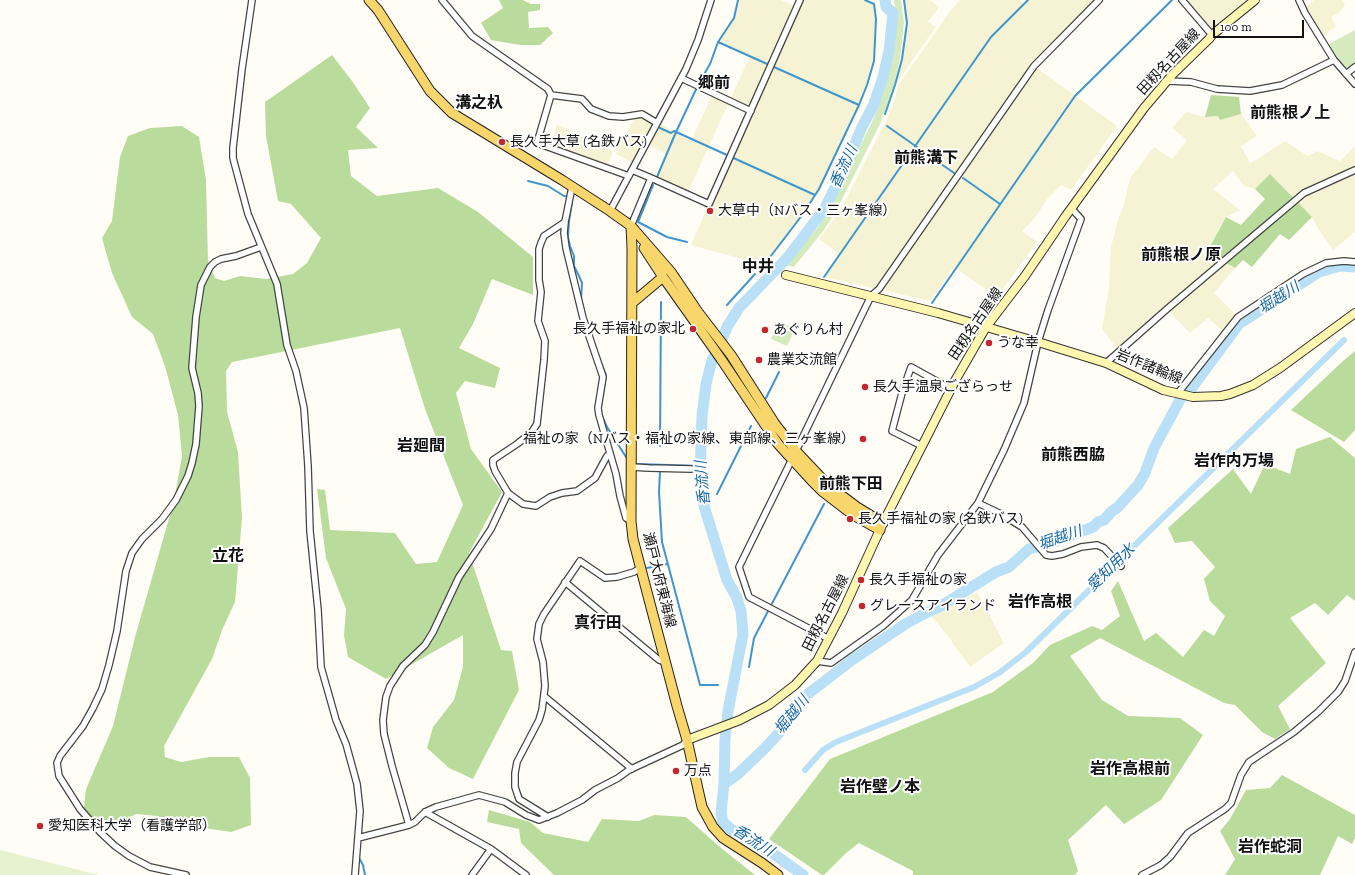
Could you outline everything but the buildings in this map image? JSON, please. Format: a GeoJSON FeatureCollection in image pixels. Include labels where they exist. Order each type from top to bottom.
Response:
{"type":"FeatureCollection","features":[{"type":"Feature","properties":{"kind":"main road"},"geometry":{"type":"LineString","coordinates":[[369,0],[378,10],[430,91],[447,108],[610,211],[631,226],[671,272],[725,347],[775,424],[796,451],[829,486],[881,527]]}},
{"type":"Feature","properties":{"kind":"main road","name":"田籾名古屋線"},"geometry":{"type":"LineString","coordinates":[[687,740],[740,720],[769,705],[782,696],[805,675],[816,661],[845,607],[881,527],[950,389],[986,327],[1025,276],[1144,108],[1167,81],[1209,40],[1212,35],[1255,0]]}},
{"type":"Feature","properties":{"kind":"main road"},"geometry":{"type":"LineString","coordinates":[[631,226],[662,276],[721,359],[778,444],[823,492],[853,515],[881,527]]}},
{"type":"Feature","properties":{"kind":"main road","name":"瀬戸大府東海線"},"geometry":{"type":"LineString","coordinates":[[631,226],[631,521],[633,539],[687,740],[702,807],[713,827],[723,838],[762,862],[778,875]]}},
{"type":"Feature","properties":{"kind":"main road","name":"岩作諸輪線"},"geometry":{"type":"LineString","coordinates":[[786,275],[938,313],[1038,342],[1106,363],[1164,390],[1193,397],[1221,396],[1237,392],[1253,385],[1275,371],[1355,313]]}},
{"type":"Feature","properties":{"kind":"main road"},"geometry":{"type":"LineString","coordinates":[[632,303],[662,276]]}},
{"type":"Feature","properties":{"kind":"street"},"geometry":{"type":"LineString","coordinates":[[252,0],[233,148],[235,165],[248,214],[277,284],[287,345],[296,371],[304,408],[307,444],[310,538],[318,610],[321,667],[336,720],[346,744],[357,784],[360,811],[355,875]]}},
{"type":"Feature","properties":{"kind":"street"},"geometry":{"type":"LineString","coordinates":[[442,0],[472,36],[548,90],[551,95],[537,143],[629,176]]}},
{"type":"Feature","properties":{"kind":"street"},"geometry":{"type":"LineString","coordinates":[[610,211],[681,78],[698,40],[711,0]]}},
{"type":"Feature","properties":{"kind":"street"},"geometry":{"type":"LineString","coordinates":[[632,170],[709,204],[800,0]]}},
{"type":"Feature","properties":{"kind":"street"},"geometry":{"type":"LineString","coordinates":[[796,451],[871,296],[879,290],[1034,66],[1099,0]]}},
{"type":"Feature","properties":{"kind":"street"},"geometry":{"type":"LineString","coordinates":[[1182,0],[1212,35]]}},
{"type":"Feature","properties":{"kind":"street"},"geometry":{"type":"LineString","coordinates":[[1299,0],[1308,19],[1334,60],[1355,84]]}},
{"type":"Feature","properties":{"kind":"street"},"geometry":{"type":"LineString","coordinates":[[1167,81],[1191,82],[1217,89],[1250,91],[1282,85],[1334,60]]}},
{"type":"Feature","properties":{"kind":"street"},"geometry":{"type":"LineString","coordinates":[[1346,74],[1355,67]]}},
{"type":"Feature","properties":{"kind":"street"},"geometry":{"type":"LineString","coordinates":[[681,78],[751,111]]}},
{"type":"Feature","properties":{"kind":"street"},"geometry":{"type":"LineString","coordinates":[[551,95],[582,99],[591,109],[609,116],[623,117],[642,114],[657,123]]}},
{"type":"Feature","properties":{"kind":"street"},"geometry":{"type":"LineString","coordinates":[[1106,363],[1167,309],[1304,193],[1355,170]]}},
{"type":"Feature","properties":{"kind":"street"},"geometry":{"type":"LineString","coordinates":[[631,226],[651,178]]}},
{"type":"Feature","properties":{"kind":"street"},"geometry":{"type":"LineString","coordinates":[[572,187],[565,222],[564,233],[566,248],[583,318],[603,376],[598,408],[604,436],[626,518],[631,521]]}},
{"type":"Feature","properties":{"kind":"street"},"geometry":{"type":"LineString","coordinates":[[816,661],[832,663],[883,626],[908,604],[912,600],[938,556],[978,503],[1004,450],[1024,403],[1038,342],[1050,302],[1081,219],[1072,209]]}},
{"type":"Feature","properties":{"kind":"street"},"geometry":{"type":"LineString","coordinates":[[565,222],[544,236],[539,249],[539,280],[541,292],[538,321],[545,341],[537,424],[531,433],[493,460],[495,471],[508,494],[523,504],[536,506],[550,497],[576,491],[595,478],[607,456],[610,454]]}},
{"type":"Feature","properties":{"kind":"street"},"geometry":{"type":"LineString","coordinates":[[186,875],[150,867],[129,856],[115,846],[101,833],[80,809],[59,776],[57,763],[60,756],[83,726],[102,689],[117,631],[126,570],[132,553],[162,519],[176,500],[188,476],[192,464],[196,444],[199,406],[198,393],[192,368],[196,317],[201,285],[210,267],[215,262],[261,247]]}},
{"type":"Feature","properties":{"kind":"street"},"geometry":{"type":"LineString","coordinates":[[1178,393],[1238,317],[1303,274],[1321,265],[1344,261],[1355,262]]}},
{"type":"Feature","properties":{"kind":"street"},"geometry":{"type":"LineString","coordinates":[[922,446],[892,431],[902,394],[912,367],[950,389]]}},
{"type":"Feature","properties":{"kind":"street"},"geometry":{"type":"LineString","coordinates":[[792,459],[739,567],[749,597],[829,639]]}},
{"type":"Feature","properties":{"kind":"street"},"geometry":{"type":"LineString","coordinates":[[631,467],[691,469]]}},
{"type":"Feature","properties":{"kind":"street"},"geometry":{"type":"LineString","coordinates":[[409,825],[384,734],[383,720],[386,697],[390,686],[403,666],[425,645],[433,632],[459,578],[491,530],[508,494]]}},
{"type":"Feature","properties":{"kind":"street"},"geometry":{"type":"LineString","coordinates":[[978,503],[999,513],[1022,527],[1046,555],[1052,556],[1063,554],[1081,547],[1097,545],[1104,548],[1121,566]]}},
{"type":"Feature","properties":{"kind":"street"},"geometry":{"type":"LineString","coordinates":[[548,817],[519,799],[515,787],[517,762],[539,720],[542,710],[545,686],[543,662],[537,639],[540,624],[544,614],[580,561],[605,578],[617,577],[640,568]]}},
{"type":"Feature","properties":{"kind":"street"},"geometry":{"type":"LineString","coordinates":[[566,582],[659,660],[665,662]]}},
{"type":"Feature","properties":{"kind":"street"},"geometry":{"type":"LineString","coordinates":[[1142,875],[1161,865],[1170,857],[1188,833],[1225,809],[1231,802],[1241,775],[1249,762],[1294,732],[1318,712],[1338,692],[1345,681],[1355,652]]}},
{"type":"Feature","properties":{"kind":"street"},"geometry":{"type":"LineString","coordinates":[[544,696],[632,769]]}},
{"type":"Feature","properties":{"kind":"street"},"geometry":{"type":"LineString","coordinates":[[358,838],[409,825],[415,822],[425,812],[436,807],[479,795],[505,802],[526,815],[539,820],[582,800],[632,769],[683,744],[687,740]]}},
{"type":"Feature","properties":{"kind":"street"},"geometry":{"type":"LineString","coordinates":[[425,812],[491,849],[526,875]]}},
{"type":"Feature","properties":{"kind":"street"},"geometry":{"type":"LineString","coordinates":[[472,875],[491,849]]}},
{"type":"Feature","properties":{"kind":"shaded area"},"geometry":{"type":"Polygon","coordinates":[[[738,0],[781,0],[797,7],[800,0],[865,0],[874,4],[876,19],[874,61],[859,105],[819,189],[803,214],[764,265],[691,245],[751,111],[730,100],[750,56],[718,42],[734,18],[738,0]]]}},
{"type":"Feature","properties":{"kind":"shaded area"},"geometry":{"type":"Polygon","coordinates":[[[904,0],[930,0],[939,7],[928,22],[936,27],[895,85],[902,59],[907,23],[904,0]]]}},
{"type":"Feature","properties":{"kind":"shaded area"},"geometry":{"type":"Polygon","coordinates":[[[960,0],[1019,0],[1024,4],[1028,0],[1099,0],[1034,66],[1117,126],[1071,190],[1061,185],[1048,198],[1035,218],[1022,231],[1037,242],[997,297],[954,267],[930,301],[824,277],[839,254],[819,239],[840,211],[884,125],[892,107],[899,84],[951,10],[960,0]]]}},
{"type":"Feature","properties":{"kind":"shaded area"},"geometry":{"type":"Polygon","coordinates":[[[1182,0],[1255,0],[1212,35],[1182,0]]]}},
{"type":"Feature","properties":{"kind":"shaded area"},"geometry":{"type":"Polygon","coordinates":[[[1314,0],[1342,0],[1345,5],[1339,13],[1331,17],[1336,27],[1319,37],[1303,10],[1314,0]]]}},
{"type":"Feature","properties":{"kind":"shaded area"},"geometry":{"type":"Polygon","coordinates":[[[713,93],[730,100],[687,194],[658,181],[657,177],[666,154],[646,144],[635,164],[616,154],[636,115],[642,114],[691,141],[713,93]]]}},
{"type":"Feature","properties":{"kind":"shaded area"},"geometry":{"type":"Polygon","coordinates":[[[1186,112],[1205,117],[1218,116],[1220,120],[1241,114],[1257,136],[1241,146],[1250,163],[1285,141],[1308,156],[1317,151],[1340,161],[1355,146],[1355,232],[1333,250],[1312,217],[1270,175],[1255,189],[1244,186],[1233,171],[1213,189],[1240,210],[1226,217],[1207,251],[1235,268],[1214,293],[1238,317],[1225,333],[1208,318],[1190,333],[1167,309],[1119,351],[1102,329],[1109,287],[1111,247],[1118,220],[1124,205],[1130,178],[1154,147],[1172,159],[1187,140],[1172,128],[1186,112]]]}},
{"type":"Feature","properties":{"kind":"shaded area"},"geometry":{"type":"Polygon","coordinates":[[[557,124],[613,152],[606,168],[550,148],[557,124]]]}},
{"type":"Feature","properties":{"kind":"shaded area"},"geometry":{"type":"Polygon","coordinates":[[[977,592],[1004,643],[970,667],[950,638],[931,616],[977,592]]]}},
{"type":"Feature","properties":{"kind":"green space"},"geometry":{"type":"Polygon","coordinates":[[[499,0],[523,0],[531,4],[540,4],[540,10],[528,12],[529,28],[548,27],[553,33],[540,45],[520,45],[491,40],[481,23],[503,8],[499,0]]]}},
{"type":"Feature","properties":{"kind":"green space"},"geometry":{"type":"Polygon","coordinates":[[[894,0],[901,0],[904,23],[900,58],[894,85],[880,124],[837,209],[824,230],[794,267],[786,265],[818,227],[831,205],[873,120],[887,82],[893,57],[897,22],[894,0]]]}},
{"type":"Feature","properties":{"kind":"green space"},"geometry":{"type":"Polygon","coordinates":[[[1355,30],[1355,62],[1346,69],[1336,57],[1329,44],[1355,30]]]}},
{"type":"Feature","properties":{"kind":"green space"},"geometry":{"type":"Polygon","coordinates":[[[332,55],[370,108],[356,127],[378,148],[348,150],[351,176],[377,196],[438,188],[478,212],[533,257],[533,295],[492,279],[473,324],[459,348],[500,368],[495,388],[465,381],[456,393],[471,449],[502,492],[469,553],[501,650],[512,651],[519,690],[473,779],[449,768],[427,748],[433,727],[454,700],[463,667],[463,635],[386,679],[348,657],[344,635],[346,609],[326,558],[317,489],[325,490],[330,530],[395,533],[416,564],[437,562],[463,505],[425,409],[400,328],[232,362],[226,371],[227,412],[238,452],[242,518],[235,602],[222,630],[212,659],[164,746],[165,757],[181,762],[209,757],[239,757],[250,778],[251,825],[231,832],[191,826],[157,816],[136,814],[113,826],[84,828],[83,816],[86,789],[113,726],[135,637],[174,501],[182,456],[178,415],[165,366],[153,334],[132,317],[112,273],[102,238],[112,221],[120,157],[128,136],[150,128],[182,126],[199,137],[206,180],[208,262],[215,278],[224,281],[240,276],[266,279],[293,274],[307,263],[321,238],[291,204],[278,201],[266,136],[265,102],[332,55]]]}},
{"type":"Feature","properties":{"kind":"green space"},"geometry":{"type":"Polygon","coordinates":[[[1211,95],[1239,97],[1241,114],[1220,120],[1218,116],[1205,117],[1211,95]]]}},
{"type":"Feature","properties":{"kind":"green space"},"geometry":{"type":"Polygon","coordinates":[[[1270,174],[1312,217],[1289,240],[1280,234],[1252,267],[1243,260],[1235,268],[1207,252],[1226,217],[1241,225],[1265,199],[1255,189],[1270,174]]]}},
{"type":"Feature","properties":{"kind":"green space"},"geometry":{"type":"Polygon","coordinates":[[[779,321],[795,329],[787,346],[771,339],[779,321]]]}},
{"type":"Feature","properties":{"kind":"green space"},"geometry":{"type":"Polygon","coordinates":[[[1355,351],[1355,430],[1344,442],[1291,410],[1355,351]]]}},
{"type":"Feature","properties":{"kind":"green space"},"geometry":{"type":"Polygon","coordinates":[[[1330,437],[1355,458],[1355,601],[1347,595],[1328,615],[1315,603],[1290,618],[1326,663],[1278,706],[1290,729],[1275,739],[1262,732],[1235,705],[1224,703],[1100,638],[1070,656],[1102,700],[1128,716],[1180,718],[1203,735],[1161,800],[1124,824],[1106,805],[1068,840],[1078,871],[1075,875],[913,875],[913,871],[859,843],[846,853],[824,875],[822,875],[769,839],[830,759],[993,692],[1033,663],[1050,645],[1092,626],[1102,630],[1120,616],[1111,591],[1118,581],[1144,641],[1156,633],[1183,657],[1204,630],[1214,636],[1225,616],[1210,601],[1204,579],[1215,567],[1192,541],[1175,543],[1168,528],[1233,469],[1251,494],[1265,464],[1290,474],[1296,449],[1330,437]]]}},
{"type":"Feature","properties":{"kind":"green space"},"geometry":{"type":"Polygon","coordinates":[[[1282,775],[1355,815],[1355,838],[1352,844],[1338,836],[1320,875],[1225,875],[1235,859],[1220,831],[1230,819],[1246,790],[1270,788],[1282,775]]]}},
{"type":"Feature","properties":{"kind":"green space"},"geometry":{"type":"Polygon","coordinates":[[[489,810],[530,822],[543,833],[588,842],[602,819],[639,821],[654,815],[686,817],[721,848],[755,875],[554,875],[521,843],[519,829],[487,822],[489,810]]]}},
{"type":"Feature","properties":{"kind":"green space"},"geometry":{"type":"Polygon","coordinates":[[[0,850],[99,875],[0,875],[0,850]]]}},
{"type":"Feature","properties":{"kind":"waterway"},"geometry":{"type":"LineString","coordinates":[[657,177],[676,132],[699,83],[710,64],[718,42],[734,18],[738,0]]}},
{"type":"Feature","properties":{"kind":"waterway"},"geometry":{"type":"LineString","coordinates":[[764,265],[803,214],[819,189],[867,85],[874,61],[876,19],[874,4],[865,0]]}},
{"type":"Feature","properties":{"kind":"waterway","name":"香流川"},"geometry":{"type":"LineString","coordinates":[[803,875],[764,847],[745,835],[732,830],[723,822],[721,813],[728,711],[743,634],[741,611],[737,598],[727,580],[704,506],[700,475],[702,416],[706,384],[712,360],[727,327],[739,308],[788,257],[825,208],[874,104],[883,77],[889,51],[893,13],[886,7],[885,0]]}},
{"type":"Feature","properties":{"kind":"waterway"},"geometry":{"type":"LineString","coordinates":[[885,114],[902,59],[907,23],[904,0]]}},
{"type":"Feature","properties":{"kind":"waterway"},"geometry":{"type":"LineString","coordinates":[[824,277],[991,37],[1028,0]]}},
{"type":"Feature","properties":{"kind":"waterway"},"geometry":{"type":"LineString","coordinates":[[932,303],[1075,96],[1172,0]]}},
{"type":"Feature","properties":{"kind":"waterway"},"geometry":{"type":"LineString","coordinates":[[718,42],[859,105]]}},
{"type":"Feature","properties":{"kind":"waterway"},"geometry":{"type":"LineString","coordinates":[[887,126],[954,173]]}},
{"type":"Feature","properties":{"kind":"waterway"},"geometry":{"type":"LineString","coordinates":[[660,128],[671,133],[674,131],[815,195]]}},
{"type":"Feature","properties":{"kind":"waterway"},"geometry":{"type":"LineString","coordinates":[[963,178],[1000,204]]}},
{"type":"Feature","properties":{"kind":"waterway"},"geometry":{"type":"LineString","coordinates":[[528,181],[548,186],[564,196],[569,197]]}},
{"type":"Feature","properties":{"kind":"waterway"},"geometry":{"type":"LineString","coordinates":[[653,185],[638,222],[667,237],[687,242]]}},
{"type":"Feature","properties":{"kind":"waterway"},"geometry":{"type":"LineString","coordinates":[[571,200],[568,237],[574,256],[574,266],[582,283],[581,301]]}},
{"type":"Feature","properties":{"kind":"waterway","name":"堀越川"},"geometry":{"type":"LineString","coordinates":[[724,784],[738,774],[779,733],[804,697],[852,660],[907,623],[941,606],[996,572],[1009,567],[1029,549],[1051,543],[1093,527],[1098,522],[1104,520],[1138,485],[1145,473],[1154,448],[1182,396],[1191,389],[1239,324],[1319,272],[1340,266],[1355,267]]}},
{"type":"Feature","properties":{"kind":"waterway"},"geometry":{"type":"LineString","coordinates":[[727,305],[755,274]]}},
{"type":"Feature","properties":{"kind":"waterway"},"geometry":{"type":"LineString","coordinates":[[660,446],[661,302]]}},
{"type":"Feature","properties":{"kind":"waterway","name":"愛知用水"},"geometry":{"type":"LineString","coordinates":[[805,770],[823,750],[836,742],[974,687],[999,673],[1026,652],[1344,340]]}},
{"type":"Feature","properties":{"kind":"waterway"},"geometry":{"type":"LineString","coordinates":[[597,353],[606,375],[603,394]]}},
{"type":"Feature","properties":{"kind":"waterway"},"geometry":{"type":"LineString","coordinates":[[766,398],[779,372]]}},
{"type":"Feature","properties":{"kind":"waterway"},"geometry":{"type":"LineString","coordinates":[[601,414],[607,427],[626,457]]}},
{"type":"Feature","properties":{"kind":"waterway"},"geometry":{"type":"LineString","coordinates":[[717,494],[751,426]]}},
{"type":"Feature","properties":{"kind":"waterway"},"geometry":{"type":"LineString","coordinates":[[637,464],[700,466]]}},
{"type":"Feature","properties":{"kind":"waterway"},"geometry":{"type":"LineString","coordinates":[[660,471],[659,492],[662,542],[700,685],[718,685]]}},
{"type":"Feature","properties":{"kind":"waterway"},"geometry":{"type":"LineString","coordinates":[[749,667],[754,638],[824,504]]}},
{"type":"Feature","properties":{"kind":"waterway"},"geometry":{"type":"LineString","coordinates":[[647,568],[668,564]]}},
{"type":"Feature","properties":{"kind":"waterway"},"geometry":{"type":"LineString","coordinates":[[359,858],[363,865],[365,875]]}},
{"type":"Feature","properties":{"kind":"place","name":"長久手大草 (名鉄バス)"},"geometry":{"type":"Point","coordinates":[502,142]}},
{"type":"Feature","properties":{"kind":"place","name":"大草中（Nバス・三ヶ峯線）"},"geometry":{"type":"Point","coordinates":[710,211]}},
{"type":"Feature","properties":{"kind":"place","name":"長久手福祉の家北"},"geometry":{"type":"Point","coordinates":[693,329]}},
{"type":"Feature","properties":{"kind":"place","name":"あぐりん村"},"geometry":{"type":"Point","coordinates":[765,330]}},
{"type":"Feature","properties":{"kind":"place","name":"うな幸"},"geometry":{"type":"Point","coordinates":[989,343]}},
{"type":"Feature","properties":{"kind":"place","name":"農業交流館"},"geometry":{"type":"Point","coordinates":[759,360]}},
{"type":"Feature","properties":{"kind":"place","name":"長久手温泉ござらっせ"},"geometry":{"type":"Point","coordinates":[865,387]}},
{"type":"Feature","properties":{"kind":"place","name":"福祉の家（Nバス・福祉の家線、東部線、三ヶ峯線）"},"geometry":{"type":"Point","coordinates":[863,439]}},
{"type":"Feature","properties":{"kind":"place","name":"長久手福祉の家 (名鉄バス)"},"geometry":{"type":"Point","coordinates":[850,519]}},
{"type":"Feature","properties":{"kind":"place","name":"長久手福祉の家"},"geometry":{"type":"Point","coordinates":[861,580]}},
{"type":"Feature","properties":{"kind":"place","name":"グレースアイランド"},"geometry":{"type":"Point","coordinates":[862,606]}},
{"type":"Feature","properties":{"kind":"place","name":"万点"},"geometry":{"type":"Point","coordinates":[676,771]}},
{"type":"Feature","properties":{"kind":"place","name":"愛知医科大学（看護学部）"},"geometry":{"type":"Point","coordinates":[40,826]}},
{"type":"Feature","properties":{"kind":"district","name":"郷前"},"geometry":{"type":"Point","coordinates":[714,83]}},
{"type":"Feature","properties":{"kind":"district","name":"溝之杁"},"geometry":{"type":"Point","coordinates":[479,103]}},
{"type":"Feature","properties":{"kind":"district","name":"前熊根ノ上"},"geometry":{"type":"Point","coordinates":[1290,113]}},
{"type":"Feature","properties":{"kind":"district","name":"前熊溝下"},"geometry":{"type":"Point","coordinates":[926,158]}},
{"type":"Feature","properties":{"kind":"district","name":"前熊根ノ原"},"geometry":{"type":"Point","coordinates":[1181,255]}},
{"type":"Feature","properties":{"kind":"district","name":"中井"},"geometry":{"type":"Point","coordinates":[758,267]}},
{"type":"Feature","properties":{"kind":"district","name":"岩廻間"},"geometry":{"type":"Point","coordinates":[421,446]}},
{"type":"Feature","properties":{"kind":"district","name":"前熊西脇"},"geometry":{"type":"Point","coordinates":[1073,455]}},
{"type":"Feature","properties":{"kind":"district","name":"岩作内万場"},"geometry":{"type":"Point","coordinates":[1234,461]}},
{"type":"Feature","properties":{"kind":"district","name":"前熊下田"},"geometry":{"type":"Point","coordinates":[851,484]}},
{"type":"Feature","properties":{"kind":"district","name":"立花"},"geometry":{"type":"Point","coordinates":[228,556]}},
{"type":"Feature","properties":{"kind":"district","name":"岩作高根"},"geometry":{"type":"Point","coordinates":[1040,602]}},
{"type":"Feature","properties":{"kind":"district","name":"真行田"},"geometry":{"type":"Point","coordinates":[598,623]}},
{"type":"Feature","properties":{"kind":"district","name":"岩作高根前"},"geometry":{"type":"Point","coordinates":[1130,769]}},
{"type":"Feature","properties":{"kind":"district","name":"岩作壁ノ本"},"geometry":{"type":"Point","coordinates":[880,787]}},
{"type":"Feature","properties":{"kind":"district","name":"岩作蛇洞"},"geometry":{"type":"Point","coordinates":[1270,847]}}]}
